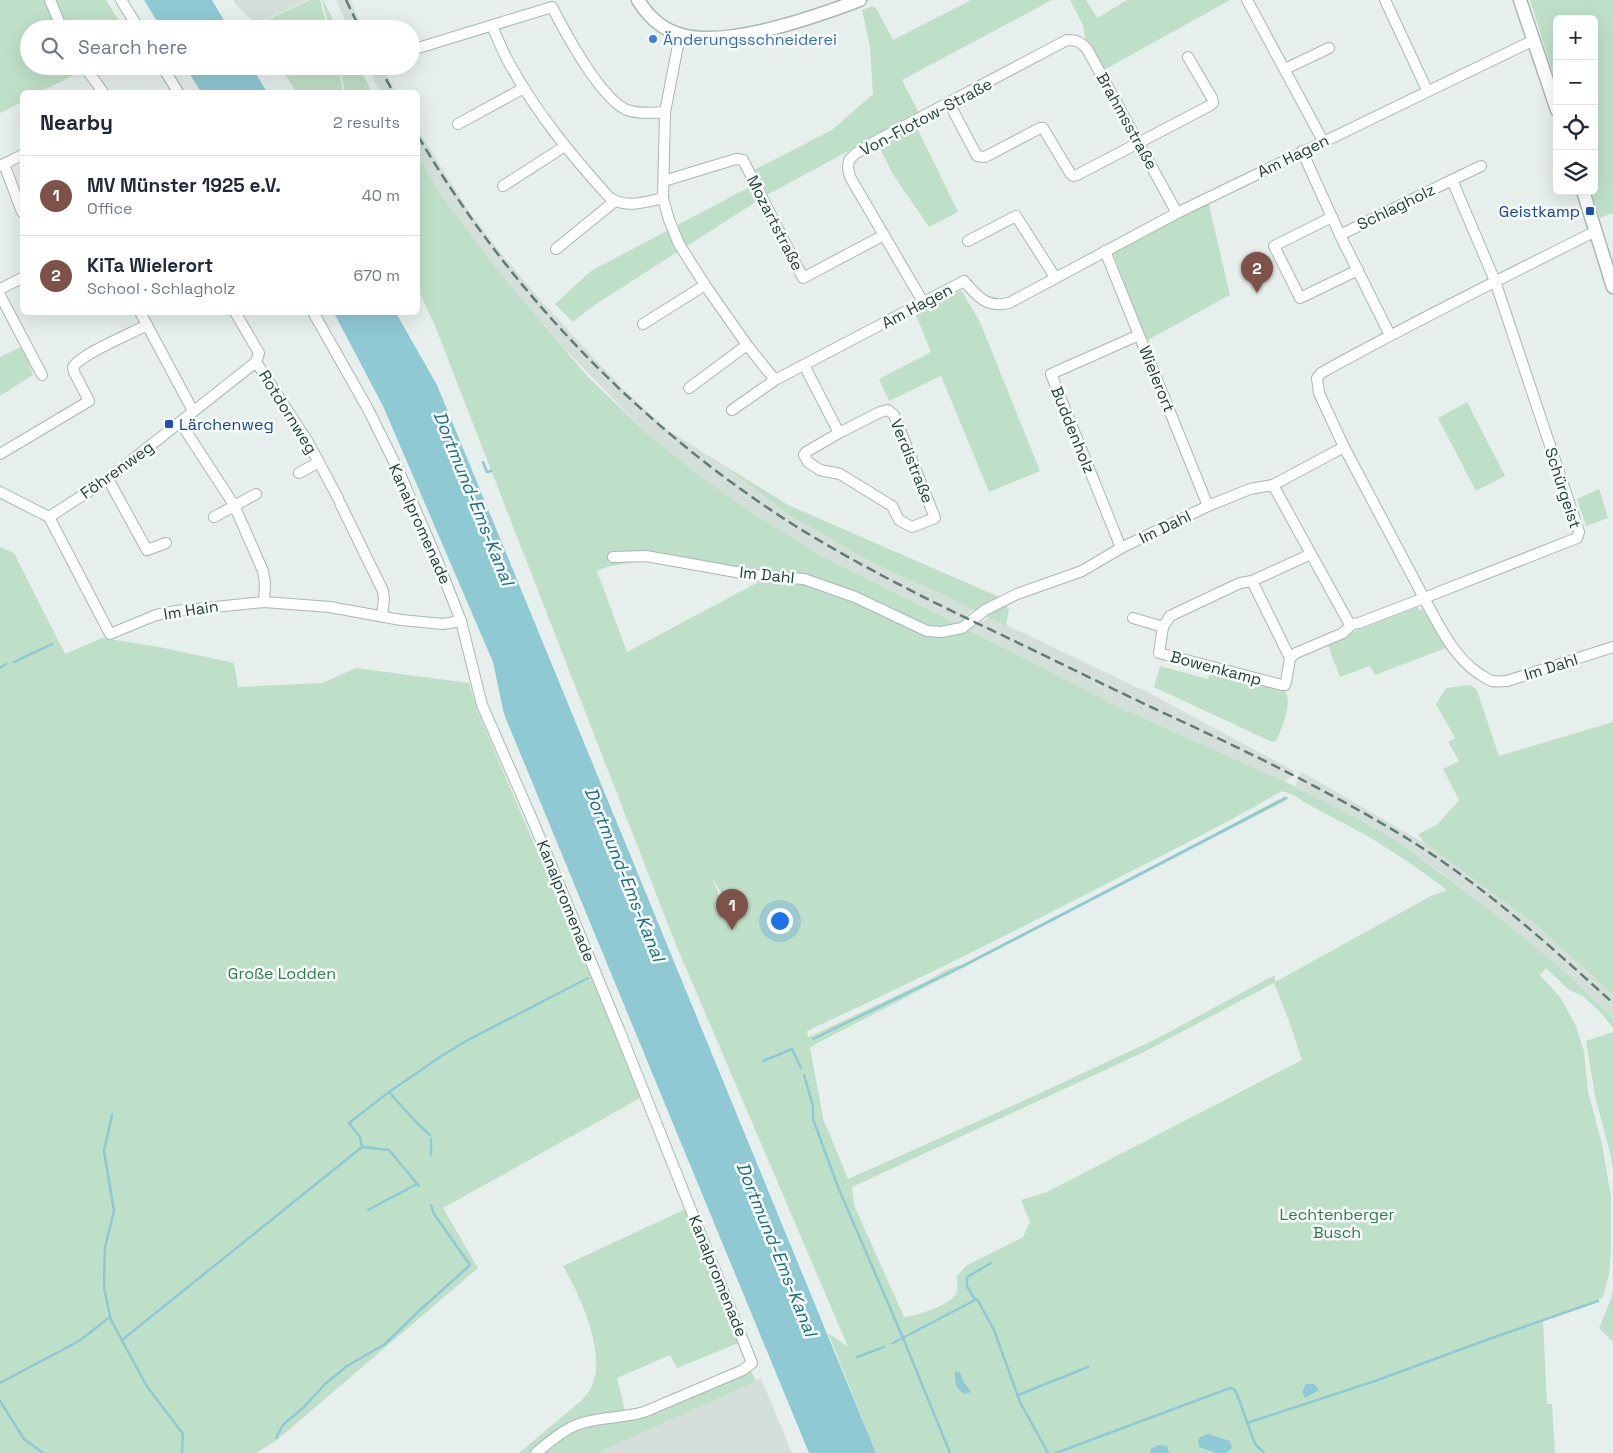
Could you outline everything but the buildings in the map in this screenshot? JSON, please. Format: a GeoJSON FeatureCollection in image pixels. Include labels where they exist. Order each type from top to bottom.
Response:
{"type":"FeatureCollection","features":[{"type":"Feature","properties":{"kind":"street"},"geometry":{"type":"LineString","coordinates":[[50,0],[58,20]]}},
{"type":"Feature","properties":{"kind":"street"},"geometry":{"type":"LineString","coordinates":[[121,0],[133,20]]}},
{"type":"Feature","properties":{"kind":"street"},"geometry":{"type":"LineString","coordinates":[[638,0],[655,21],[671,31],[680,35],[702,38],[725,38],[776,27],[860,0]]}},
{"type":"Feature","properties":{"kind":"street"},"geometry":{"type":"LineString","coordinates":[[1248,0],[1286,69],[1322,141]]}},
{"type":"Feature","properties":{"kind":"street"},"geometry":{"type":"LineString","coordinates":[[1384,0],[1427,90]]}},
{"type":"Feature","properties":{"kind":"street"},"geometry":{"type":"LineString","coordinates":[[1520,0],[1555,105]]}},
{"type":"Feature","properties":{"kind":"street"},"geometry":{"type":"LineString","coordinates":[[420,47],[552,7],[580,57],[614,102],[628,110],[665,112]]}},
{"type":"Feature","properties":{"kind":"street"},"geometry":{"type":"LineString","coordinates":[[492,26],[508,60],[545,119],[565,146],[604,191],[615,202],[621,204],[634,204],[664,198]]}},
{"type":"Feature","properties":{"kind":"street"},"geometry":{"type":"LineString","coordinates":[[680,35],[665,112],[664,198],[669,220],[679,244],[705,285],[747,345],[775,380]]}},
{"type":"Feature","properties":{"kind":"street","name":"Von-Flotow-Straße"},"geometry":{"type":"LineString","coordinates":[[924,302],[850,176],[849,160],[874,142],[1067,40]]}},
{"type":"Feature","properties":{"kind":"street","name":"Brahmsstraße"},"geometry":{"type":"LineString","coordinates":[[1067,40],[1081,43],[1087,49],[1177,213]]}},
{"type":"Feature","properties":{"kind":"street","name":"Am Hagen"},"geometry":{"type":"LineString","coordinates":[[732,410],[775,380],[964,281],[982,300],[1001,305],[1009,303],[1177,213],[1427,90],[1534,40]]}},
{"type":"Feature","properties":{"kind":"street"},"geometry":{"type":"LineString","coordinates":[[1286,69],[1330,48]]}},
{"type":"Feature","properties":{"kind":"street"},"geometry":{"type":"LineString","coordinates":[[949,103],[976,156],[985,157],[1043,128],[1073,176],[1213,103],[1212,98],[1188,57]]}},
{"type":"Feature","properties":{"kind":"street"},"geometry":{"type":"LineString","coordinates":[[90,75],[101,90]]}},
{"type":"Feature","properties":{"kind":"street"},"geometry":{"type":"LineString","coordinates":[[168,75],[177,90]]}},
{"type":"Feature","properties":{"kind":"street"},"geometry":{"type":"LineString","coordinates":[[458,124],[524,88]]}},
{"type":"Feature","properties":{"kind":"street"},"geometry":{"type":"LineString","coordinates":[[503,186],[565,146]]}},
{"type":"Feature","properties":{"kind":"street","name":"Schlagholz"},"geometry":{"type":"LineString","coordinates":[[1302,151],[1332,218],[1390,335]]}},
{"type":"Feature","properties":{"kind":"street"},"geometry":{"type":"LineString","coordinates":[[20,156],[2,165],[20,207]]}},
{"type":"Feature","properties":{"kind":"street","name":"Mozartstraße"},"geometry":{"type":"LineString","coordinates":[[664,181],[736,159],[743,160],[802,278],[884,235]]}},
{"type":"Feature","properties":{"kind":"street","name":"Schlagholz"},"geometry":{"type":"LineString","coordinates":[[1340,234],[1481,166]]}},
{"type":"Feature","properties":{"kind":"street","name":"Schlagholz"},"geometry":{"type":"LineString","coordinates":[[1452,180],[1495,281]]}},
{"type":"Feature","properties":{"kind":"street"},"geometry":{"type":"LineString","coordinates":[[1584,195],[1613,287]]}},
{"type":"Feature","properties":{"kind":"street"},"geometry":{"type":"LineString","coordinates":[[556,249],[615,202]]}},
{"type":"Feature","properties":{"kind":"street"},"geometry":{"type":"LineString","coordinates":[[968,241],[1016,216],[1055,277]]}},
{"type":"Feature","properties":{"kind":"street","name":"Schlagholz"},"geometry":{"type":"LineString","coordinates":[[1332,218],[1274,246],[1300,298],[1358,270]]}},
{"type":"Feature","properties":{"kind":"street"},"geometry":{"type":"LineString","coordinates":[[1252,581],[1290,658],[1296,653],[1342,633],[1352,624],[1424,598],[1344,447],[1319,393],[1318,378],[1320,373],[1390,335],[1596,231]]}},
{"type":"Feature","properties":{"kind":"street","name":"Wielerort"},"geometry":{"type":"LineString","coordinates":[[1105,251],[1208,506]]}},
{"type":"Feature","properties":{"kind":"street"},"geometry":{"type":"LineString","coordinates":[[0,289],[20,279]]}},
{"type":"Feature","properties":{"kind":"street","name":"Schürgeist"},"geometry":{"type":"LineString","coordinates":[[1424,598],[1577,538],[1579,532],[1495,281]]}},
{"type":"Feature","properties":{"kind":"street"},"geometry":{"type":"LineString","coordinates":[[643,324],[705,285]]}},
{"type":"Feature","properties":{"kind":"street"},"geometry":{"type":"LineString","coordinates":[[0,295],[42,375]]}},
{"type":"Feature","properties":{"kind":"street"},"geometry":{"type":"LineString","coordinates":[[142,315],[193,411]]}},
{"type":"Feature","properties":{"kind":"street"},"geometry":{"type":"LineString","coordinates":[[238,315],[259,353],[256,362]]}},
{"type":"Feature","properties":{"kind":"street","name":"Kanalpromenade"},"geometry":{"type":"LineString","coordinates":[[315,315],[369,411],[400,474],[435,555],[461,621],[482,705],[535,826],[620,1032],[752,1362],[743,1370],[644,1412],[573,1426],[536,1453]]}},
{"type":"Feature","properties":{"kind":"street"},"geometry":{"type":"LineString","coordinates":[[0,454],[89,401],[74,372],[74,364],[147,325]]}},
{"type":"Feature","properties":{"kind":"street","name":"Buddenholz"},"geometry":{"type":"LineString","coordinates":[[1121,548],[1051,374],[1139,334]]}},
{"type":"Feature","properties":{"kind":"street"},"geometry":{"type":"LineString","coordinates":[[689,388],[747,345]]}},
{"type":"Feature","properties":{"kind":"street","name":"Föhrenweg"},"geometry":{"type":"LineString","coordinates":[[50,518],[108,479],[256,362]]}},
{"type":"Feature","properties":{"kind":"street","name":"Rotdornweg"},"geometry":{"type":"LineString","coordinates":[[256,362],[319,462],[339,500],[383,591],[382,616]]}},
{"type":"Feature","properties":{"kind":"street"},"geometry":{"type":"LineString","coordinates":[[804,365],[839,433]]}},
{"type":"Feature","properties":{"kind":"street","name":"Verdistraße"},"geometry":{"type":"LineString","coordinates":[[885,410],[891,412],[894,415],[935,518],[912,527],[900,520],[892,506],[840,474],[820,470],[808,462],[804,455],[806,452],[839,433],[880,412],[885,410]]}},
{"type":"Feature","properties":{"kind":"street"},"geometry":{"type":"LineString","coordinates":[[180,422],[234,505],[263,571],[265,582],[264,602]]}},
{"type":"Feature","properties":{"kind":"street"},"geometry":{"type":"LineString","coordinates":[[1344,447],[1273,485],[1346,620],[1352,624]]}},
{"type":"Feature","properties":{"kind":"street","name":"Rotdornweg"},"geometry":{"type":"LineString","coordinates":[[299,473],[319,462]]}},
{"type":"Feature","properties":{"kind":"street"},"geometry":{"type":"LineString","coordinates":[[108,479],[147,550],[166,543]]}},
{"type":"Feature","properties":{"kind":"street","name":"Im Dahl"},"geometry":{"type":"LineString","coordinates":[[613,557],[646,556],[753,575],[804,579],[855,597],[927,631],[942,632],[962,628],[985,610],[1017,594],[1082,571],[1121,548],[1208,506],[1250,489],[1273,485]]}},
{"type":"Feature","properties":{"kind":"street"},"geometry":{"type":"LineString","coordinates":[[0,492],[50,518]]}},
{"type":"Feature","properties":{"kind":"street"},"geometry":{"type":"LineString","coordinates":[[214,516],[256,494]]}},
{"type":"Feature","properties":{"kind":"street","name":"Im Hain"},"geometry":{"type":"LineString","coordinates":[[50,518],[110,634],[156,615],[176,611],[264,602],[330,607],[401,620],[443,624],[461,621]]}},
{"type":"Feature","properties":{"kind":"street","name":"Bowenkamp"},"geometry":{"type":"LineString","coordinates":[[1290,658],[1286,682],[1285,685],[1282,685],[1159,653],[1163,627],[1170,616],[1240,583],[1252,581],[1311,554]]}},
{"type":"Feature","properties":{"kind":"street","name":"Im Dahl"},"geometry":{"type":"LineString","coordinates":[[1424,598],[1445,637],[1458,655],[1474,670],[1494,681],[1507,681],[1613,647]]}},
{"type":"Feature","properties":{"kind":"street"},"geometry":{"type":"LineString","coordinates":[[1133,618],[1163,627]]}},
{"type":"Feature","properties":{"kind":"shaded area"},"geometry":{"type":"Polygon","coordinates":[[[234,0],[308,0],[265,20],[252,20],[235,4],[234,0]]]}},
{"type":"Feature","properties":{"kind":"shaded area"},"geometry":{"type":"Polygon","coordinates":[[[336,0],[350,0],[359,20],[345,20],[336,0]]]}},
{"type":"Feature","properties":{"kind":"shaded area"},"geometry":{"type":"Polygon","coordinates":[[[372,75],[387,75],[395,90],[379,90],[372,75]]]}},
{"type":"Feature","properties":{"kind":"shaded area"},"geometry":{"type":"Polygon","coordinates":[[[420,133],[468,210],[500,252],[541,301],[622,388],[669,431],[722,464],[786,513],[873,563],[973,609],[958,624],[827,559],[759,517],[701,477],[645,432],[563,347],[496,268],[441,195],[420,159],[420,133]]]}},
{"type":"Feature","properties":{"kind":"shaded area"},"geometry":{"type":"Polygon","coordinates":[[[990,617],[1151,694],[1294,771],[1286,782],[1125,710],[968,630],[990,617]]]}},
{"type":"Feature","properties":{"kind":"shaded area"},"geometry":{"type":"Polygon","coordinates":[[[1302,772],[1424,843],[1535,924],[1613,995],[1613,1018],[1564,971],[1494,913],[1432,866],[1404,846],[1295,786],[1302,772]]]}},
{"type":"Feature","properties":{"kind":"shaded area"},"geometry":{"type":"Polygon","coordinates":[[[761,1378],[792,1453],[597,1453],[761,1378]]]}},
{"type":"Feature","properties":{"kind":"green space"},"geometry":{"type":"Polygon","coordinates":[[[0,0],[106,0],[118,20],[20,20],[20,75],[74,75],[44,90],[20,90],[20,103],[0,113],[0,0]]]}},
{"type":"Feature","properties":{"kind":"green space"},"geometry":{"type":"Polygon","coordinates":[[[310,0],[320,0],[326,20],[267,20],[310,0]]]}},
{"type":"Feature","properties":{"kind":"green space"},"geometry":{"type":"Polygon","coordinates":[[[322,0],[333,20],[328,20],[322,0]]]}},
{"type":"Feature","properties":{"kind":"green space"},"geometry":{"type":"Polygon","coordinates":[[[971,0],[1052,0],[902,80],[919,113],[765,196],[593,306],[573,322],[555,304],[591,271],[757,183],[752,171],[832,130],[873,94],[870,47],[862,10],[873,6],[876,8],[893,40],[971,0]]]}},
{"type":"Feature","properties":{"kind":"green space"},"geometry":{"type":"Polygon","coordinates":[[[1070,0],[1086,0],[1097,18],[1127,0],[1230,0],[1100,72],[1087,49],[1083,25],[1070,0]]]}},
{"type":"Feature","properties":{"kind":"green space"},"geometry":{"type":"Polygon","coordinates":[[[1530,0],[1613,0],[1613,213],[1600,218],[1592,195],[1598,195],[1598,15],[1553,15],[1553,74],[1530,0]]]}},
{"type":"Feature","properties":{"kind":"green space"},"geometry":{"type":"Polygon","coordinates":[[[286,75],[340,75],[343,90],[295,90],[286,75]]]}},
{"type":"Feature","properties":{"kind":"green space"},"geometry":{"type":"Polygon","coordinates":[[[342,75],[363,75],[371,90],[345,90],[342,75]]]}},
{"type":"Feature","properties":{"kind":"green space"},"geometry":{"type":"Polygon","coordinates":[[[916,126],[958,212],[929,227],[892,173],[879,146],[916,126]]]}},
{"type":"Feature","properties":{"kind":"green space","name":"Lechtenberger Busch"},"geometry":{"type":"Polygon","coordinates":[[[420,159],[441,195],[496,268],[587,376],[645,432],[701,477],[759,517],[827,559],[958,624],[952,628],[926,628],[819,581],[645,560],[607,567],[597,571],[627,652],[764,579],[802,583],[853,600],[939,636],[954,635],[968,630],[1125,710],[1286,782],[1362,821],[1404,846],[1494,913],[1564,971],[1613,1018],[1613,1028],[1601,1013],[1583,996],[1569,990],[1546,968],[1540,975],[1560,997],[1576,1026],[1584,1051],[1588,1092],[1602,1144],[1611,1197],[1609,1275],[1603,1297],[1592,1303],[1543,1320],[1547,1404],[1552,1404],[1555,1453],[1226,1453],[1228,1451],[1199,1447],[1216,1453],[1169,1453],[1151,1449],[1150,1453],[876,1453],[828,1333],[848,1347],[674,940],[435,326],[420,293],[420,159]],[[1282,791],[1178,848],[1000,938],[807,1031],[808,1037],[811,1036],[927,981],[948,969],[963,964],[1285,796],[1289,799],[810,1047],[823,1118],[848,1179],[1156,1039],[1275,975],[1275,982],[1431,896],[1447,890],[1371,838],[1294,795],[1282,791]],[[713,879],[718,895],[715,905],[723,919],[734,914],[713,879]],[[1274,983],[1142,1053],[852,1187],[854,1205],[904,1317],[925,1312],[954,1297],[957,1292],[957,1276],[967,1265],[1023,1237],[1030,1222],[1021,1200],[1047,1192],[1302,1060],[1274,983]]]}},
{"type":"Feature","properties":{"kind":"green space"},"geometry":{"type":"Polygon","coordinates":[[[1208,201],[1230,295],[1146,341],[1113,253],[1208,201]]]}},
{"type":"Feature","properties":{"kind":"green space"},"geometry":{"type":"Polygon","coordinates":[[[961,290],[980,322],[1040,471],[989,492],[941,376],[889,401],[879,379],[931,352],[915,313],[961,290]]]}},
{"type":"Feature","properties":{"kind":"green space"},"geometry":{"type":"Polygon","coordinates":[[[23,346],[33,375],[0,396],[0,357],[23,346]]]}},
{"type":"Feature","properties":{"kind":"green space"},"geometry":{"type":"Polygon","coordinates":[[[1467,402],[1505,476],[1476,491],[1438,418],[1467,402]]]}},
{"type":"Feature","properties":{"kind":"green space"},"geometry":{"type":"Polygon","coordinates":[[[722,464],[788,505],[997,596],[1009,609],[1006,626],[873,563],[786,513],[722,464]]]}},
{"type":"Feature","properties":{"kind":"green space"},"geometry":{"type":"Polygon","coordinates":[[[1599,489],[1608,518],[1586,526],[1577,499],[1599,489]]]}},
{"type":"Feature","properties":{"kind":"green space","name":"Große Lodden"},"geometry":{"type":"Polygon","coordinates":[[[0,547],[14,553],[65,654],[102,638],[159,647],[234,663],[238,687],[322,683],[356,668],[469,683],[477,710],[642,1097],[443,1208],[478,1268],[277,1440],[256,1453],[0,1453],[0,547]]]}},
{"type":"Feature","properties":{"kind":"green space"},"geometry":{"type":"Polygon","coordinates":[[[1418,607],[1419,610],[1423,609],[1446,648],[1375,675],[1370,666],[1340,677],[1327,643],[1418,607]]]}},
{"type":"Feature","properties":{"kind":"green space"},"geometry":{"type":"Polygon","coordinates":[[[1160,666],[1208,679],[1211,671],[1285,691],[1288,703],[1287,709],[1284,723],[1276,741],[1272,742],[1154,687],[1160,666]]]}},
{"type":"Feature","properties":{"kind":"green space"},"geometry":{"type":"Polygon","coordinates":[[[1470,685],[1477,690],[1499,756],[1613,722],[1613,995],[1535,924],[1424,843],[1418,834],[1438,824],[1459,800],[1443,769],[1459,761],[1448,742],[1455,738],[1436,704],[1446,688],[1470,685]]]}},
{"type":"Feature","properties":{"kind":"green space"},"geometry":{"type":"Polygon","coordinates":[[[1613,1032],[1613,1170],[1595,1096],[1586,1041],[1613,1032]]]}},
{"type":"Feature","properties":{"kind":"green space"},"geometry":{"type":"Polygon","coordinates":[[[688,1208],[741,1342],[677,1368],[670,1355],[617,1378],[625,1410],[646,1406],[742,1367],[746,1362],[756,1381],[597,1453],[519,1453],[582,1400],[595,1378],[596,1362],[590,1327],[577,1293],[563,1266],[688,1208]]]}},
{"type":"Feature","properties":{"kind":"green space"},"geometry":{"type":"Polygon","coordinates":[[[1613,1289],[1613,1340],[1612,1341],[1599,1328],[1613,1289]]]}},
{"type":"Feature","properties":{"kind":"water"},"geometry":{"type":"Polygon","coordinates":[[[144,0],[212,0],[224,20],[156,20],[144,0]]]}},
{"type":"Feature","properties":{"kind":"water"},"geometry":{"type":"Polygon","coordinates":[[[191,75],[257,75],[266,90],[200,90],[191,75]]]}},
{"type":"Feature","properties":{"kind":"water","name":"Dortmund-Ems-Kanal"},"geometry":{"type":"Polygon","coordinates":[[[335,315],[397,315],[437,385],[876,1453],[809,1453],[504,714],[493,662],[383,406],[335,315]]]}},
{"type":"Feature","properties":{"kind":"water"},"geometry":{"type":"Polygon","coordinates":[[[955,1371],[961,1373],[963,1381],[971,1392],[965,1394],[959,1390],[955,1371]]]}},
{"type":"Feature","properties":{"kind":"water"},"geometry":{"type":"Polygon","coordinates":[[[1306,1384],[1314,1384],[1319,1390],[1305,1398],[1302,1392],[1306,1384]]]}},
{"type":"Feature","properties":{"kind":"water"},"geometry":{"type":"Polygon","coordinates":[[[1208,1434],[1230,1441],[1232,1448],[1226,1453],[1216,1453],[1199,1447],[1198,1440],[1200,1437],[1208,1434]]]}},
{"type":"Feature","properties":{"kind":"water"},"geometry":{"type":"Polygon","coordinates":[[[1158,1445],[1167,1446],[1169,1453],[1150,1453],[1151,1449],[1158,1445]]]}},
{"type":"Feature","properties":{"kind":"waterway"},"geometry":{"type":"LineString","coordinates":[[483,462],[487,472],[491,471]]}},
{"type":"Feature","properties":{"kind":"waterway"},"geometry":{"type":"LineString","coordinates":[[14,662],[52,644]]}},
{"type":"Feature","properties":{"kind":"waterway"},"geometry":{"type":"LineString","coordinates":[[0,668],[6,664]]}},
{"type":"Feature","properties":{"kind":"waterway"},"geometry":{"type":"LineString","coordinates":[[813,1039],[965,965],[1286,798]]}},
{"type":"Feature","properties":{"kind":"waterway"},"geometry":{"type":"LineString","coordinates":[[389,1092],[466,1041],[588,978]]}},
{"type":"Feature","properties":{"kind":"waterway"},"geometry":{"type":"LineString","coordinates":[[763,1061],[792,1049],[801,1068]]}},
{"type":"Feature","properties":{"kind":"waterway"},"geometry":{"type":"LineString","coordinates":[[804,1075],[813,1106],[813,1119],[838,1187],[950,1453]]}},
{"type":"Feature","properties":{"kind":"waterway"},"geometry":{"type":"LineString","coordinates":[[419,1186],[389,1150],[362,1147],[360,1137],[349,1123],[389,1092],[430,1135]]}},
{"type":"Feature","properties":{"kind":"waterway"},"geometry":{"type":"LineString","coordinates":[[112,1115],[104,1151],[114,1211],[105,1247],[104,1288],[111,1320],[146,1385],[183,1434],[182,1453]]}},
{"type":"Feature","properties":{"kind":"waterway"},"geometry":{"type":"LineString","coordinates":[[431,1139],[431,1155]]}},
{"type":"Feature","properties":{"kind":"waterway"},"geometry":{"type":"LineString","coordinates":[[122,1340],[362,1147]]}},
{"type":"Feature","properties":{"kind":"waterway"},"geometry":{"type":"LineString","coordinates":[[368,1210],[417,1184]]}},
{"type":"Feature","properties":{"kind":"waterway"},"geometry":{"type":"LineString","coordinates":[[276,1438],[283,1425],[304,1407],[325,1384],[347,1366],[385,1344],[470,1265],[434,1214],[431,1205]]}},
{"type":"Feature","properties":{"kind":"waterway"},"geometry":{"type":"LineString","coordinates":[[975,1300],[967,1286],[967,1277],[991,1263]]}},
{"type":"Feature","properties":{"kind":"waterway"},"geometry":{"type":"LineString","coordinates":[[893,1343],[977,1299],[994,1330],[1020,1402],[1048,1453]]}},
{"type":"Feature","properties":{"kind":"waterway"},"geometry":{"type":"LineString","coordinates":[[1247,1423],[1375,1381],[1598,1301]]}},
{"type":"Feature","properties":{"kind":"waterway"},"geometry":{"type":"LineString","coordinates":[[0,1383],[79,1341],[110,1317]]}},
{"type":"Feature","properties":{"kind":"waterway"},"geometry":{"type":"LineString","coordinates":[[857,1357],[884,1347]]}},
{"type":"Feature","properties":{"kind":"waterway"},"geometry":{"type":"LineString","coordinates":[[1018,1395],[1088,1367]]}},
{"type":"Feature","properties":{"kind":"waterway"},"geometry":{"type":"LineString","coordinates":[[1056,1453],[1230,1388],[1234,1389],[1237,1394],[1255,1444],[1264,1453]]}},
{"type":"Feature","properties":{"kind":"waterway"},"geometry":{"type":"LineString","coordinates":[[0,1401],[24,1439],[43,1453]]}},
{"type":"Feature","properties":{"kind":"railway"},"geometry":{"type":"LineString","coordinates":[[346,0],[356,20]]}},
{"type":"Feature","properties":{"kind":"railway"},"geometry":{"type":"LineString","coordinates":[[384,75],[392,90]]}},
{"type":"Feature","properties":{"kind":"railway"},"geometry":{"type":"LineString","coordinates":[[420,139],[455,194],[495,250],[538,303],[584,354],[633,402],[685,447],[740,489],[797,527],[889,579],[959,615],[1314,786],[1408,839],[1489,896],[1539,937],[1613,1003]]}},
{"type":"Feature","properties":{"kind":"place","name":"Änderungsschneiderei"},"geometry":{"type":"Point","coordinates":[653,39]}},
{"type":"Feature","properties":{"kind":"place","name":"Geistkamp"},"geometry":{"type":"Point","coordinates":[1590,211]}},
{"type":"Feature","properties":{"kind":"place","name":"KiTa Wielerort"},"geometry":{"type":"Point","coordinates":[1257,293]}},
{"type":"Feature","properties":{"kind":"place","name":"Lärchenweg"},"geometry":{"type":"Point","coordinates":[169,424]}},
{"type":"Feature","properties":{"kind":"place","name":"MV Münster 1925 e.V."},"geometry":{"type":"Point","coordinates":[732,930]}}]}
